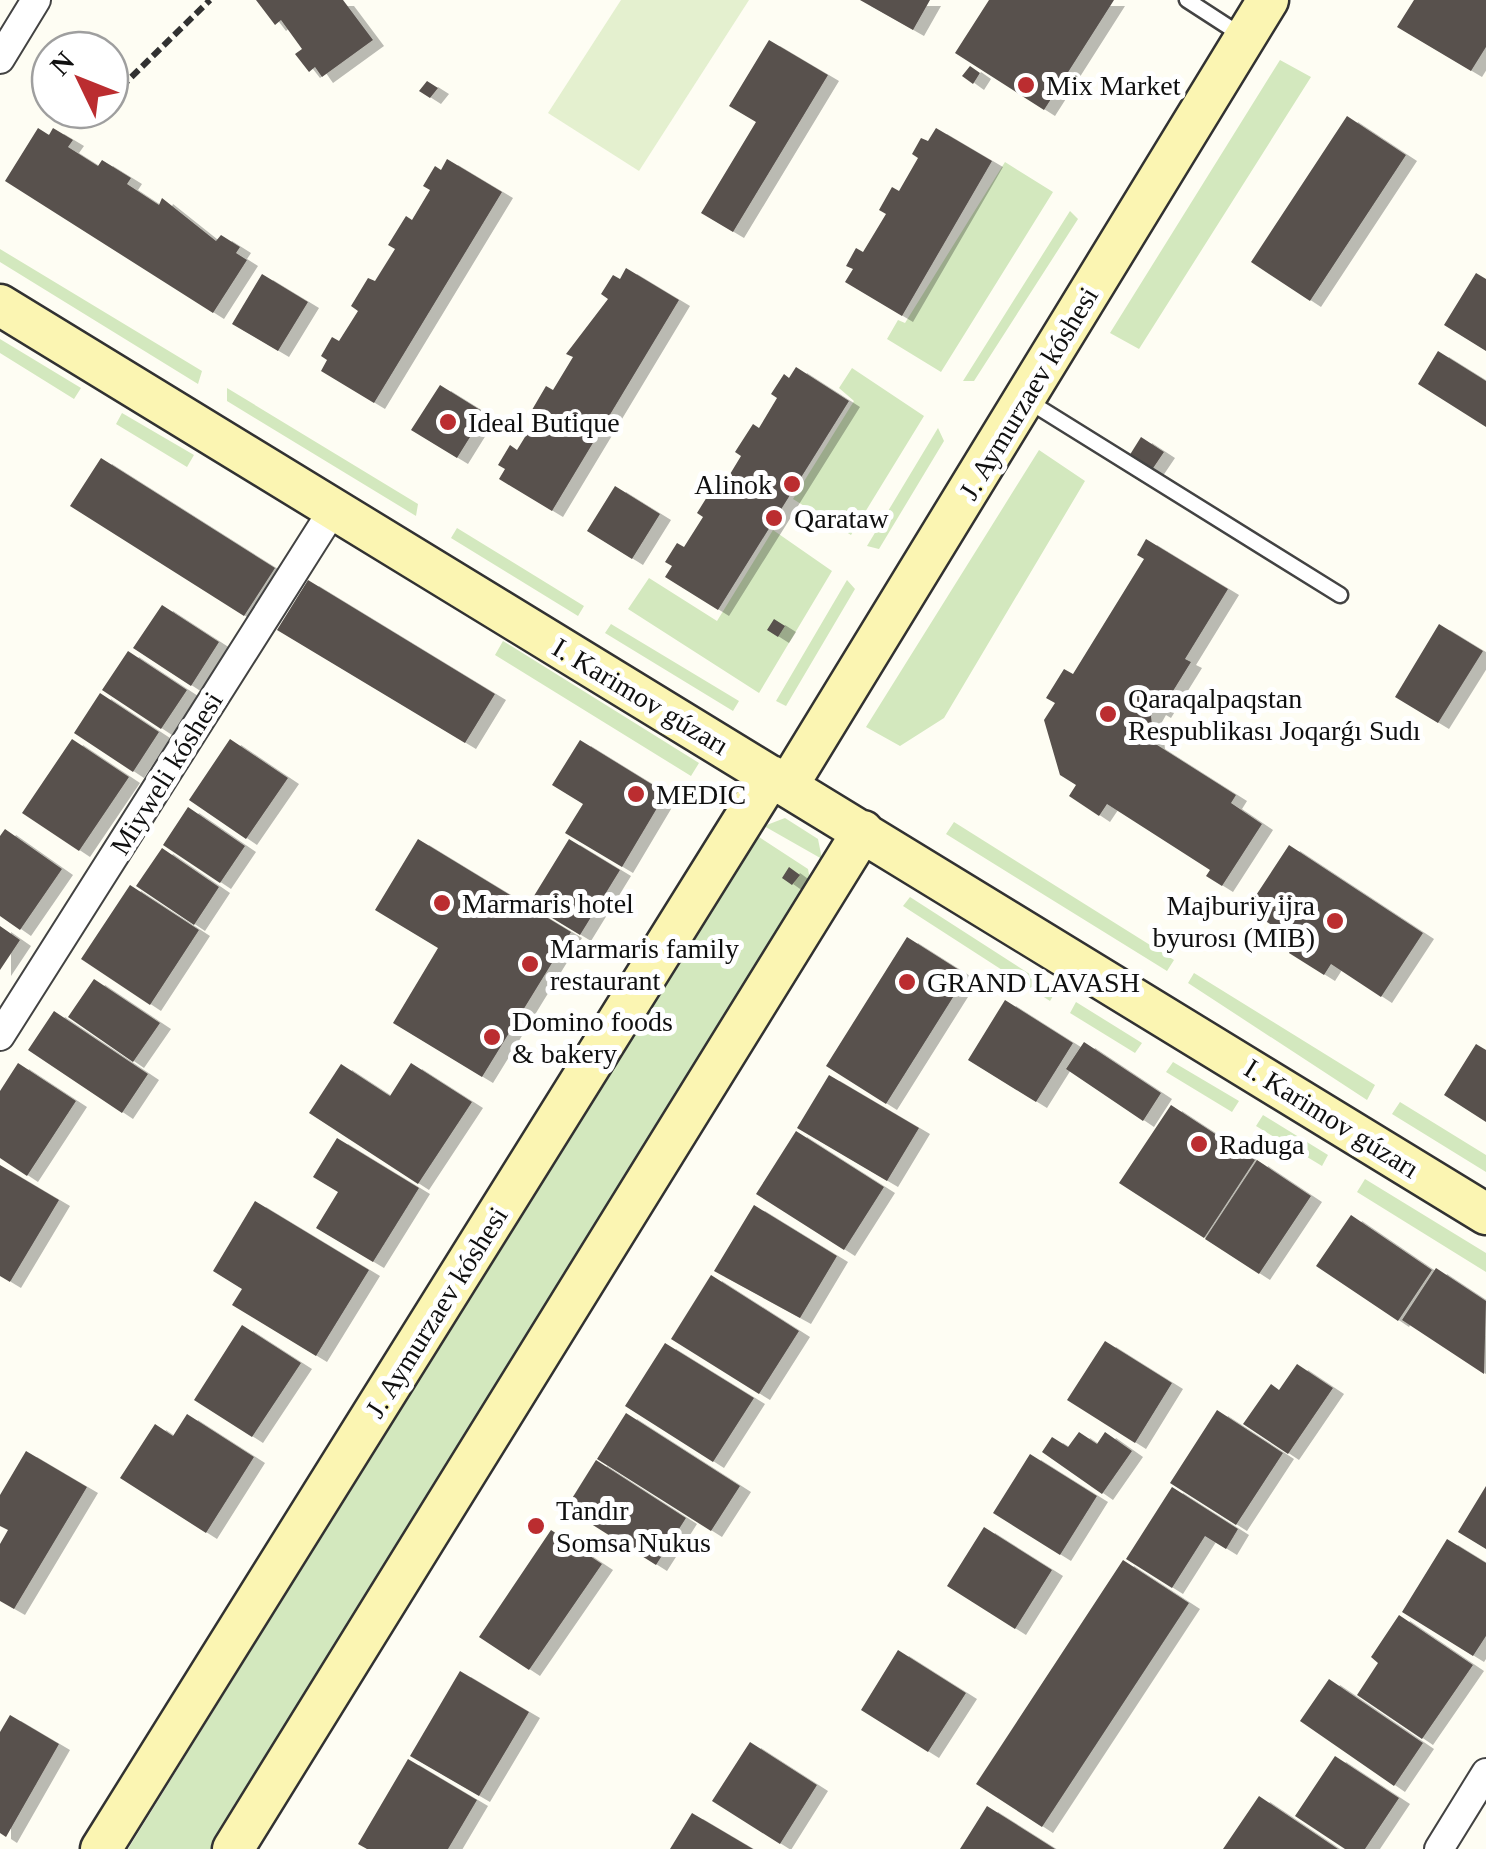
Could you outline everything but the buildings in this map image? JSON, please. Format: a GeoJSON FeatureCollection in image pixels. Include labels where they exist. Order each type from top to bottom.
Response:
{"type":"FeatureCollection","features":[{"type":"Feature","properties":{"kind":"street"},"geometry":{"type":"LineString","coordinates":[[0,59],[36,0]]}},
{"type":"Feature","properties":{"kind":"street","name":"J. Aymurzaev kóshesi"},"geometry":{"type":"LineString","coordinates":[[101,1849],[1024,399],[1268,0]]}},
{"type":"Feature","properties":{"kind":"street","name":"I. Karimov gúzarı"},"geometry":{"type":"LineString","coordinates":[[0,305],[1486,1214]]}},
{"type":"Feature","properties":{"kind":"street","name":"Miyweli kóshesi"},"geometry":{"type":"LineString","coordinates":[[0,1036],[333,510]]}},
{"type":"Feature","properties":{"kind":"street"},"geometry":{"type":"LineString","coordinates":[[234,1849],[863,831]]}},
{"type":"Feature","properties":{"kind":"street"},"geometry":{"type":"LineString","coordinates":[[1439,1849],[1486,1772]]}},
{"type":"Feature","properties":{"kind":"lane"},"geometry":{"type":"LineString","coordinates":[[1188,0],[1245,37]]}},
{"type":"Feature","properties":{"kind":"lane"},"geometry":{"type":"LineString","coordinates":[[1024,399],[1340,595]]}},
{"type":"Feature","properties":{"kind":"path"},"geometry":{"type":"LineString","coordinates":[[130,78],[210,0]]}},
{"type":"Feature","properties":{"kind":"green space"},"geometry":{"type":"Polygon","coordinates":[[[621,0],[749,0],[639,171],[548,113],[621,0]]]}},
{"type":"Feature","properties":{"kind":"green space"},"geometry":{"type":"Polygon","coordinates":[[[1280,60],[1311,77],[1139,349],[1110,333],[1280,60]]]}},
{"type":"Feature","properties":{"kind":"green space"},"geometry":{"type":"Polygon","coordinates":[[[1005,162],[1053,192],[941,372],[887,339],[898,320],[905,323],[1005,162]]]}},
{"type":"Feature","properties":{"kind":"green space"},"geometry":{"type":"Polygon","coordinates":[[[1070,211],[1078,219],[974,381],[963,381],[1070,211]]]}},
{"type":"Feature","properties":{"kind":"green space"},"geometry":{"type":"Polygon","coordinates":[[[0,249],[202,371],[198,384],[0,262],[0,249]]]}},
{"type":"Feature","properties":{"kind":"green space"},"geometry":{"type":"Polygon","coordinates":[[[0,339],[81,388],[74,399],[0,353],[0,339]]]}},
{"type":"Feature","properties":{"kind":"green space"},"geometry":{"type":"Polygon","coordinates":[[[852,368],[924,416],[851,535],[793,499],[854,401],[839,388],[852,368]]]}},
{"type":"Feature","properties":{"kind":"green space"},"geometry":{"type":"Polygon","coordinates":[[[227,388],[418,504],[416,516],[227,401],[227,388]]]}},
{"type":"Feature","properties":{"kind":"green space"},"geometry":{"type":"Polygon","coordinates":[[[122,413],[194,455],[187,467],[116,424],[122,413]]]}},
{"type":"Feature","properties":{"kind":"green space"},"geometry":{"type":"Polygon","coordinates":[[[938,428],[944,441],[879,549],[867,546],[938,428]]]}},
{"type":"Feature","properties":{"kind":"green space"},"geometry":{"type":"Polygon","coordinates":[[[1039,450],[1085,481],[944,718],[900,746],[866,727],[1039,450]]]}},
{"type":"Feature","properties":{"kind":"green space"},"geometry":{"type":"Polygon","coordinates":[[[457,528],[584,606],[578,616],[451,538],[457,528]]]}},
{"type":"Feature","properties":{"kind":"green space"},"geometry":{"type":"Polygon","coordinates":[[[773,530],[832,571],[759,693],[628,609],[649,578],[717,621],[773,530]]]}},
{"type":"Feature","properties":{"kind":"green space"},"geometry":{"type":"Polygon","coordinates":[[[847,580],[855,589],[786,706],[776,701],[847,580]]]}},
{"type":"Feature","properties":{"kind":"green space"},"geometry":{"type":"Polygon","coordinates":[[[611,624],[739,701],[733,711],[605,633],[611,624]]]}},
{"type":"Feature","properties":{"kind":"green space"},"geometry":{"type":"Polygon","coordinates":[[[503,641],[699,763],[691,776],[495,655],[503,641]]]}},
{"type":"Feature","properties":{"kind":"green space"},"geometry":{"type":"Polygon","coordinates":[[[785,818],[818,839],[822,859],[764,826],[785,818]]]}},
{"type":"Feature","properties":{"kind":"green space"},"geometry":{"type":"Polygon","coordinates":[[[954,822],[1174,960],[1167,971],[946,834],[954,822]]]}},
{"type":"Feature","properties":{"kind":"green space"},"geometry":{"type":"Polygon","coordinates":[[[756,835],[808,869],[810,880],[211,1849],[128,1849],[756,835]]]}},
{"type":"Feature","properties":{"kind":"green space"},"geometry":{"type":"Polygon","coordinates":[[[910,897],[1056,991],[1050,1001],[903,906],[910,897]]]}},
{"type":"Feature","properties":{"kind":"green space"},"geometry":{"type":"Polygon","coordinates":[[[1194,973],[1375,1085],[1367,1100],[1188,983],[1194,973]]]}},
{"type":"Feature","properties":{"kind":"green space"},"geometry":{"type":"Polygon","coordinates":[[[1076,1002],[1142,1043],[1135,1053],[1070,1013],[1076,1002]]]}},
{"type":"Feature","properties":{"kind":"green space"},"geometry":{"type":"Polygon","coordinates":[[[1173,1062],[1239,1101],[1232,1112],[1166,1072],[1173,1062]]]}},
{"type":"Feature","properties":{"kind":"green space"},"geometry":{"type":"Polygon","coordinates":[[[1400,1102],[1486,1155],[1486,1172],[1392,1114],[1400,1102]]]}},
{"type":"Feature","properties":{"kind":"green space"},"geometry":{"type":"Polygon","coordinates":[[[1263,1115],[1328,1155],[1322,1166],[1256,1126],[1263,1115]]]}},
{"type":"Feature","properties":{"kind":"green space"},"geometry":{"type":"Polygon","coordinates":[[[1365,1179],[1486,1253],[1486,1272],[1357,1192],[1365,1179]]]}},
{"type":"Feature","properties":{"kind":"place","name":"Mix Market"},"geometry":{"type":"Point","coordinates":[1026,85]}},
{"type":"Feature","properties":{"kind":"place","name":"Ideal Butique"},"geometry":{"type":"Point","coordinates":[448,422]}},
{"type":"Feature","properties":{"kind":"place","name":"Alinok"},"geometry":{"type":"Point","coordinates":[792,484]}},
{"type":"Feature","properties":{"kind":"place","name":"Qarataw"},"geometry":{"type":"Point","coordinates":[774,518]}},
{"type":"Feature","properties":{"kind":"place","name":"Qaraqalpaqstan Respublikası Joqarǵı Sudı"},"geometry":{"type":"Point","coordinates":[1108,714]}},
{"type":"Feature","properties":{"kind":"place","name":"MEDIC"},"geometry":{"type":"Point","coordinates":[636,794]}},
{"type":"Feature","properties":{"kind":"place","name":"Marmaris hotel"},"geometry":{"type":"Point","coordinates":[442,903]}},
{"type":"Feature","properties":{"kind":"place","name":"Majburiy ijra byurosı (MIB)"},"geometry":{"type":"Point","coordinates":[1335,921]}},
{"type":"Feature","properties":{"kind":"place","name":"Marmaris family restaurant"},"geometry":{"type":"Point","coordinates":[530,964]}},
{"type":"Feature","properties":{"kind":"place","name":"GRAND LAVASH"},"geometry":{"type":"Point","coordinates":[907,982]}},
{"type":"Feature","properties":{"kind":"place","name":"Domino foods & bakery"},"geometry":{"type":"Point","coordinates":[492,1037]}},
{"type":"Feature","properties":{"kind":"place","name":"Raduga"},"geometry":{"type":"Point","coordinates":[1199,1144]}},
{"type":"Feature","properties":{"kind":"place","name":"Tandır Somsa Nukus"},"geometry":{"type":"Point","coordinates":[536,1526]}}]}
